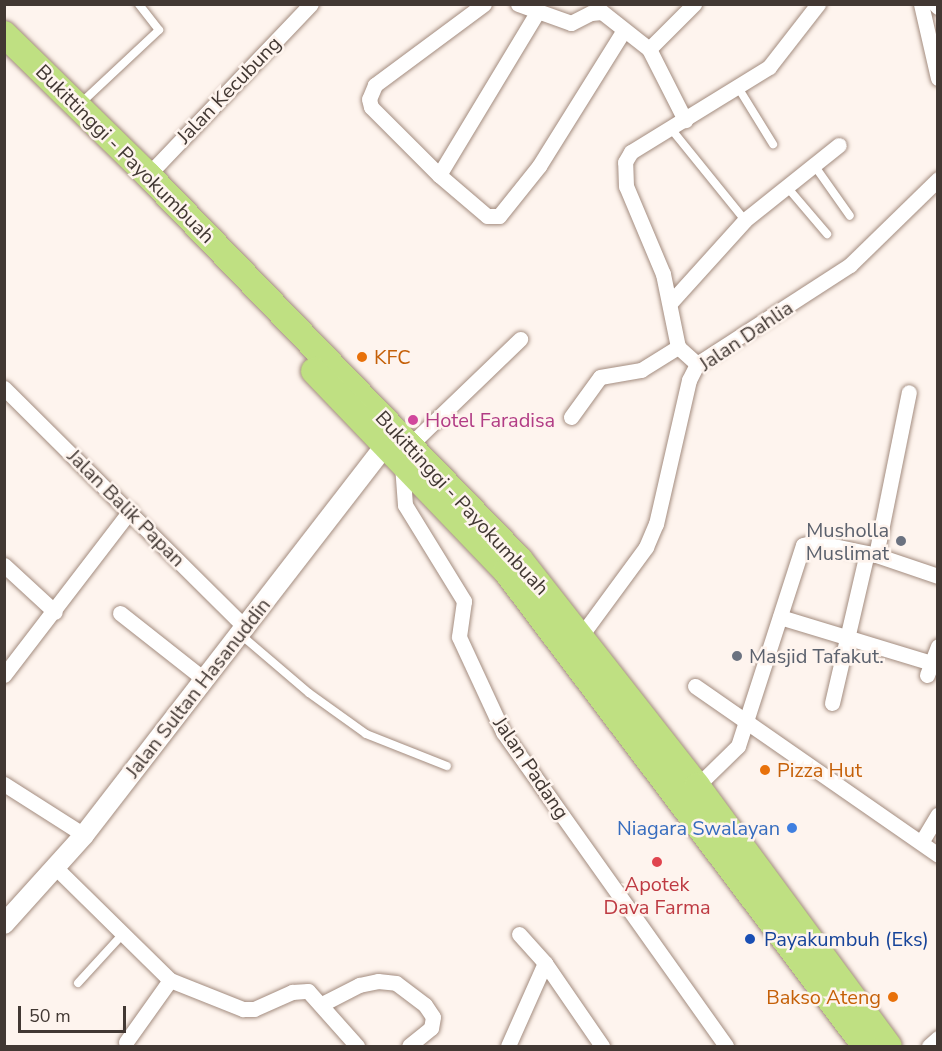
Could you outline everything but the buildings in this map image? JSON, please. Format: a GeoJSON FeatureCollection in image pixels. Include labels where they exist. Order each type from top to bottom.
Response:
{"type":"FeatureCollection","features":[{"type":"Feature","properties":{"kind":"highway","name":"Bukittinggi - Payokumbuah"},"geometry":{"type":"LineString","coordinates":[[4,34],[165,211],[399,452],[520,560],[644,723],[697,786],[865,1036]]}},
{"type":"Feature","properties":{"kind":"highway","name":"Bukittinggi - Payokumbuah"},"geometry":{"type":"LineString","coordinates":[[4,58],[66,101],[148,175],[506,571],[865,1036],[889,1047]]}},
{"type":"Feature","properties":{"kind":"street","name":"Jalan Kecubung"},"geometry":{"type":"LineString","coordinates":[[148,175],[311,4]]}},
{"type":"Feature","properties":{"kind":"street"},"geometry":{"type":"LineString","coordinates":[[484,4],[369,93],[372,107],[439,175],[481,213],[499,216],[539,166],[624,30]]}},
{"type":"Feature","properties":{"kind":"street"},"geometry":{"type":"LineString","coordinates":[[518,4],[571,23],[591,13],[602,12],[649,49],[685,120]]}},
{"type":"Feature","properties":{"kind":"street"},"geometry":{"type":"LineString","coordinates":[[649,49],[694,4]]}},
{"type":"Feature","properties":{"kind":"street"},"geometry":{"type":"LineString","coordinates":[[697,364],[678,347],[670,302],[623,175],[631,152],[672,130],[769,67],[818,4]]}},
{"type":"Feature","properties":{"kind":"street"},"geometry":{"type":"LineString","coordinates":[[921,4],[938,78]]}},
{"type":"Feature","properties":{"kind":"street"},"geometry":{"type":"LineString","coordinates":[[439,175],[538,10]]}},
{"type":"Feature","properties":{"kind":"street"},"geometry":{"type":"LineString","coordinates":[[670,302],[745,220],[839,145]]}},
{"type":"Feature","properties":{"kind":"street","name":"Jalan Dahlia"},"geometry":{"type":"LineString","coordinates":[[580,637],[646,547],[656,524],[689,380],[697,364],[819,289],[850,265],[938,179]]}},
{"type":"Feature","properties":{"kind":"street"},"geometry":{"type":"LineString","coordinates":[[399,452],[520,339]]}},
{"type":"Feature","properties":{"kind":"street"},"geometry":{"type":"LineString","coordinates":[[571,417],[600,377],[641,370],[678,347]]}},
{"type":"Feature","properties":{"kind":"street","name":"Jalan Balik Papan"},"geometry":{"type":"LineString","coordinates":[[4,388],[130,511],[243,631]]}},
{"type":"Feature","properties":{"kind":"street"},"geometry":{"type":"LineString","coordinates":[[832,703],[871,554],[909,392]]}},
{"type":"Feature","properties":{"kind":"street","name":"Jalan Sultan Hasanuddin"},"geometry":{"type":"LineString","coordinates":[[4,924],[84,835],[243,631],[399,452]]}},
{"type":"Feature","properties":{"kind":"street","name":"Jalan Padang"},"geometry":{"type":"LineString","coordinates":[[399,452],[405,506],[464,601],[459,637],[503,732],[726,1047]]}},
{"type":"Feature","properties":{"kind":"street"},"geometry":{"type":"LineString","coordinates":[[6,669],[55,612],[130,511]]}},
{"type":"Feature","properties":{"kind":"street"},"geometry":{"type":"LineString","coordinates":[[697,786],[738,746],[744,721],[803,545],[816,542],[871,554],[938,576]]}},
{"type":"Feature","properties":{"kind":"street"},"geometry":{"type":"LineString","coordinates":[[4,565],[55,612]]}},
{"type":"Feature","properties":{"kind":"street"},"geometry":{"type":"LineString","coordinates":[[120,613],[205,681]]}},
{"type":"Feature","properties":{"kind":"street"},"geometry":{"type":"LineString","coordinates":[[780,617],[848,638],[929,669],[938,646]]}},
{"type":"Feature","properties":{"kind":"street"},"geometry":{"type":"LineString","coordinates":[[695,686],[922,841],[938,855]]}},
{"type":"Feature","properties":{"kind":"street"},"geometry":{"type":"LineString","coordinates":[[4,784],[84,835]]}},
{"type":"Feature","properties":{"kind":"street"},"geometry":{"type":"LineString","coordinates":[[922,841],[938,814]]}},
{"type":"Feature","properties":{"kind":"street"},"geometry":{"type":"LineString","coordinates":[[55,867],[170,980],[243,1009],[254,1009],[298,991],[312,993],[357,1047]]}},
{"type":"Feature","properties":{"kind":"street"},"geometry":{"type":"LineString","coordinates":[[519,934],[545,963],[602,1047]]}},
{"type":"Feature","properties":{"kind":"street"},"geometry":{"type":"LineString","coordinates":[[508,1047],[545,963]]}},
{"type":"Feature","properties":{"kind":"street"},"geometry":{"type":"LineString","coordinates":[[126,1042],[170,980]]}},
{"type":"Feature","properties":{"kind":"street"},"geometry":{"type":"LineString","coordinates":[[322,1004],[359,985],[378,981],[396,983],[425,1005],[433,1017],[431,1028],[409,1047]]}},
{"type":"Feature","properties":{"kind":"street"},"geometry":{"type":"LineString","coordinates":[[929,1047],[938,1038]]}},
{"type":"Feature","properties":{"kind":"lane"},"geometry":{"type":"LineString","coordinates":[[66,101],[159,30],[139,4]]}},
{"type":"Feature","properties":{"kind":"lane"},"geometry":{"type":"LineString","coordinates":[[739,88],[773,144]]}},
{"type":"Feature","properties":{"kind":"lane"},"geometry":{"type":"LineString","coordinates":[[672,130],[745,220]]}},
{"type":"Feature","properties":{"kind":"lane"},"geometry":{"type":"LineString","coordinates":[[814,165],[850,216]]}},
{"type":"Feature","properties":{"kind":"lane"},"geometry":{"type":"LineString","coordinates":[[787,187],[827,234]]}},
{"type":"Feature","properties":{"kind":"lane"},"geometry":{"type":"LineString","coordinates":[[243,631],[309,693],[366,734],[447,766]]}},
{"type":"Feature","properties":{"kind":"lane"},"geometry":{"type":"LineString","coordinates":[[78,983],[122,935]]}},
{"type":"Feature","properties":{"kind":"place","name":"KFC"},"geometry":{"type":"Point","coordinates":[362,357]}},
{"type":"Feature","properties":{"kind":"place","name":"Hotel Faradisa"},"geometry":{"type":"Point","coordinates":[413,420]}},
{"type":"Feature","properties":{"kind":"place","name":"Musholla Muslimat"},"geometry":{"type":"Point","coordinates":[901,541]}},
{"type":"Feature","properties":{"kind":"place","name":"Masjid Tafakut."},"geometry":{"type":"Point","coordinates":[737,656]}},
{"type":"Feature","properties":{"kind":"place","name":"Pizza Hut"},"geometry":{"type":"Point","coordinates":[765,770]}},
{"type":"Feature","properties":{"kind":"place","name":"Niagara Swalayan"},"geometry":{"type":"Point","coordinates":[792,828]}},
{"type":"Feature","properties":{"kind":"place","name":"Apotek Dava Farma"},"geometry":{"type":"Point","coordinates":[657,862]}},
{"type":"Feature","properties":{"kind":"place","name":"Payakumbuh (Eks)"},"geometry":{"type":"Point","coordinates":[750,939]}},
{"type":"Feature","properties":{"kind":"place","name":"Bakso Ateng"},"geometry":{"type":"Point","coordinates":[893,997]}}]}
